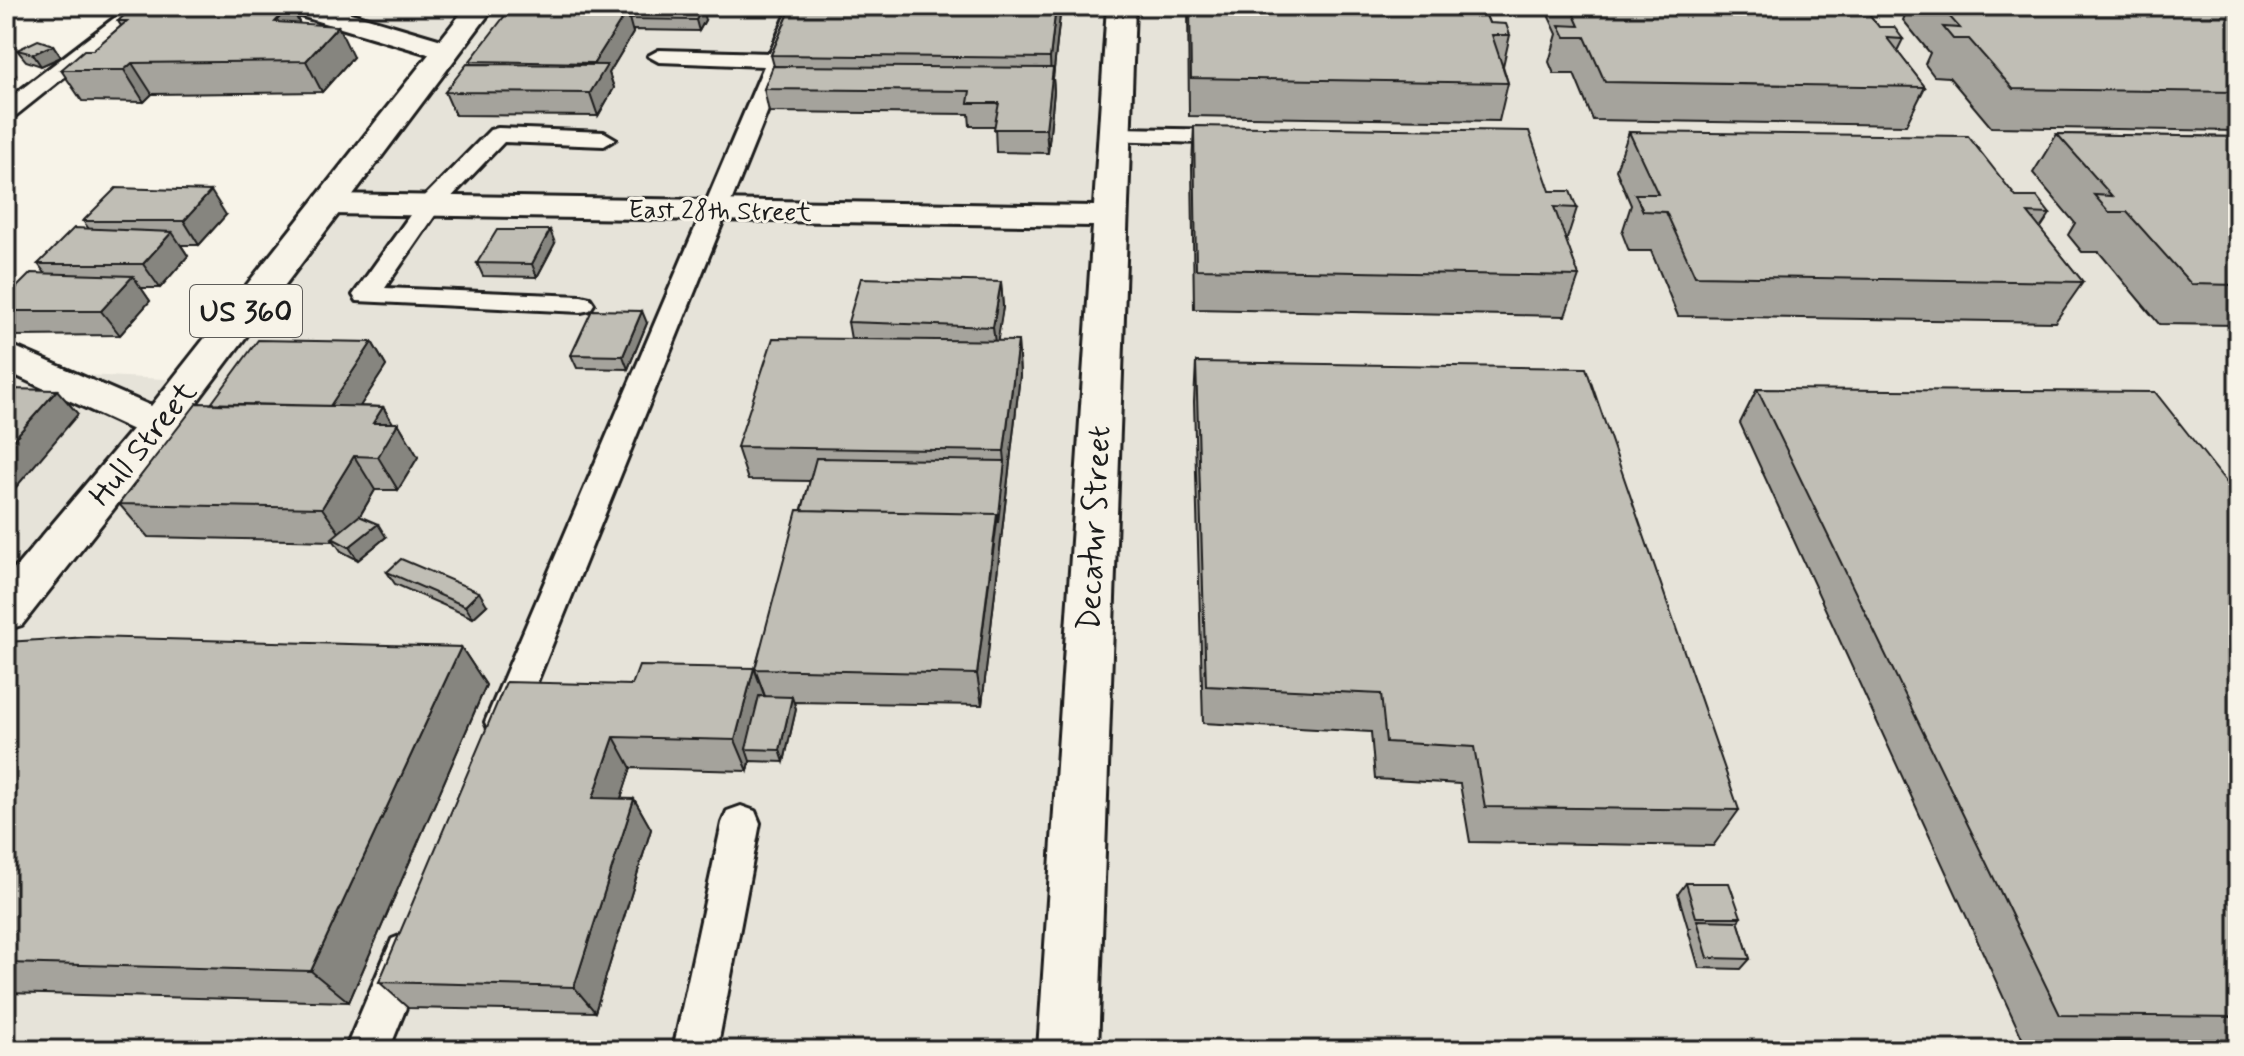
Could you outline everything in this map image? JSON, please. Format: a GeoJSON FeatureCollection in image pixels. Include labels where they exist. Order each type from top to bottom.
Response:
{"type":"FeatureCollection","features":[{"type":"Feature","properties":{"kind":"street"},"geometry":{"type":"LineString","coordinates":[[297,6],[445,50]]}},
{"type":"Feature","properties":{"kind":"street","name":"Hull Street"},"geometry":{"type":"LineString","coordinates":[[6,612],[158,425],[481,6]]}},
{"type":"Feature","properties":{"kind":"street","name":"Decatur Street"},"geometry":{"type":"LineString","coordinates":[[1068,1050],[1121,6]]}},
{"type":"Feature","properties":{"kind":"street","name":"East 28th Street"},"geometry":{"type":"LineString","coordinates":[[330,204],[1110,216]]}},
{"type":"Feature","properties":{"kind":"street"},"geometry":{"type":"LineString","coordinates":[[6,356],[158,425]]}},
{"type":"Feature","properties":{"kind":"lane"},"geometry":{"type":"LineString","coordinates":[[6,112],[143,6]]}},
{"type":"Feature","properties":{"kind":"lane"},"geometry":{"type":"LineString","coordinates":[[489,755],[800,6]]}},
{"type":"Feature","properties":{"kind":"lane"},"geometry":{"type":"LineString","coordinates":[[659,56],[778,60]]}},
{"type":"Feature","properties":{"kind":"lane"},"geometry":{"type":"LineString","coordinates":[[581,304],[366,295],[429,206],[498,135],[604,139]]}},
{"type":"Feature","properties":{"kind":"lane"},"geometry":{"type":"LineString","coordinates":[[1114,135],[1254,137]]}},
{"type":"Feature","properties":{"kind":"lane"},"geometry":{"type":"LineString","coordinates":[[695,1050],[741,823]]}},
{"type":"Feature","properties":{"kind":"lane"},"geometry":{"type":"LineString","coordinates":[[367,1050],[416,932]]}},
{"type":"Feature","properties":{"kind":"shaded area"},"geometry":{"type":"Polygon","coordinates":[[[299,6],[2238,6],[2238,1050],[6,1050],[6,371],[185,380],[446,51],[299,6]]]}},
{"type":"Feature","properties":{"kind":"building"},"geometry":{"type":"Polygon","coordinates":[[[146,6],[290,6],[275,22],[338,26],[306,61],[132,63],[124,70],[61,70],[84,50],[93,50],[127,21],[118,21],[130,10],[141,11],[146,6]]]}},
{"type":"Feature","properties":{"kind":"building"},"geometry":{"type":"Polygon","coordinates":[[[792,6],[1056,6],[1050,58],[771,55],[792,6]]]}},
{"type":"Feature","properties":{"kind":"building"},"geometry":{"type":"Polygon","coordinates":[[[1190,6],[1482,6],[1489,23],[1506,24],[1510,35],[1492,35],[1508,83],[1191,78],[1190,6]]]}},
{"type":"Feature","properties":{"kind":"building"},"geometry":{"type":"Polygon","coordinates":[[[1570,6],[1863,6],[1879,27],[1894,27],[1903,39],[1887,38],[1925,87],[1605,82],[1585,37],[1565,37],[1559,25],[1579,26],[1570,6]]]}},
{"type":"Feature","properties":{"kind":"building"},"geometry":{"type":"Polygon","coordinates":[[[1940,6],[2236,6],[2238,92],[2013,89],[1969,39],[1953,39],[1943,27],[1960,28],[1940,6]]]}},
{"type":"Feature","properties":{"kind":"building"},"geometry":{"type":"Polygon","coordinates":[[[618,7],[702,8],[696,20],[629,19],[627,11],[616,10],[618,7]]]}},
{"type":"Feature","properties":{"kind":"building"},"geometry":{"type":"Polygon","coordinates":[[[510,9],[627,11],[594,63],[470,61],[510,9]]]}},
{"type":"Feature","properties":{"kind":"building"},"geometry":{"type":"Polygon","coordinates":[[[38,40],[53,45],[33,54],[17,50],[38,40]]]}},
{"type":"Feature","properties":{"kind":"building"},"geometry":{"type":"Polygon","coordinates":[[[467,64],[607,65],[590,93],[445,92],[467,64]]]}},
{"type":"Feature","properties":{"kind":"building"},"geometry":{"type":"Polygon","coordinates":[[[773,66],[1053,68],[1046,129],[994,129],[999,103],[968,103],[970,91],[764,89],[773,66]]]}},
{"type":"Feature","properties":{"kind":"building"},"geometry":{"type":"Polygon","coordinates":[[[1194,126],[1529,131],[1550,191],[1570,191],[1577,208],[1554,207],[1579,276],[1196,269],[1194,126]]]}},
{"type":"Feature","properties":{"kind":"building"},"geometry":{"type":"Polygon","coordinates":[[[1629,132],[1968,136],[2016,197],[2037,197],[2050,214],[2028,213],[2083,282],[1695,276],[1666,212],[1643,211],[1635,194],[1658,194],[1629,132]]]}},
{"type":"Feature","properties":{"kind":"building"},"geometry":{"type":"Polygon","coordinates":[[[2057,134],[2238,137],[2238,285],[2191,284],[2127,212],[2109,212],[2094,195],[2112,196],[2057,134]]]}},
{"type":"Feature","properties":{"kind":"building"},"geometry":{"type":"Polygon","coordinates":[[[116,188],[211,191],[184,221],[83,221],[116,188]]]}},
{"type":"Feature","properties":{"kind":"building"},"geometry":{"type":"Polygon","coordinates":[[[74,228],[172,232],[143,264],[38,264],[74,228]]]}},
{"type":"Feature","properties":{"kind":"building"},"geometry":{"type":"Polygon","coordinates":[[[497,230],[550,230],[532,264],[477,263],[497,230]]]}},
{"type":"Feature","properties":{"kind":"building"},"geometry":{"type":"Polygon","coordinates":[[[31,273],[133,276],[101,311],[6,311],[6,298],[31,273]]]}},
{"type":"Feature","properties":{"kind":"building"},"geometry":{"type":"Polygon","coordinates":[[[861,278],[1001,282],[993,327],[848,322],[861,278]]]}},
{"type":"Feature","properties":{"kind":"building"},"geometry":{"type":"Polygon","coordinates":[[[592,310],[642,311],[623,356],[571,355],[592,310]]]}},
{"type":"Feature","properties":{"kind":"building"},"geometry":{"type":"Polygon","coordinates":[[[773,338],[1018,341],[1004,451],[737,447],[773,338]]]}},
{"type":"Feature","properties":{"kind":"building"},"geometry":{"type":"Polygon","coordinates":[[[258,340],[372,342],[330,406],[211,404],[258,340]]]}},
{"type":"Feature","properties":{"kind":"building"},"geometry":{"type":"Polygon","coordinates":[[[1196,362],[1586,368],[1739,810],[1485,807],[1474,747],[1386,742],[1381,694],[1206,686],[1196,362]]]}},
{"type":"Feature","properties":{"kind":"building"},"geometry":{"type":"Polygon","coordinates":[[[6,389],[57,390],[6,448],[6,389]]]}},
{"type":"Feature","properties":{"kind":"building"},"geometry":{"type":"Polygon","coordinates":[[[1757,389],[2155,392],[2238,497],[2238,1017],[2060,1015],[1757,389]]]}},
{"type":"Feature","properties":{"kind":"building"},"geometry":{"type":"Polygon","coordinates":[[[197,403],[383,407],[373,423],[398,423],[378,457],[354,456],[322,508],[119,504],[197,403]]]}},
{"type":"Feature","properties":{"kind":"building"},"geometry":{"type":"Polygon","coordinates":[[[816,458],[1005,461],[998,523],[997,514],[802,510],[816,458]]]}},
{"type":"Feature","properties":{"kind":"building"},"geometry":{"type":"Polygon","coordinates":[[[797,510],[997,514],[977,674],[755,669],[797,510]]]}},
{"type":"Feature","properties":{"kind":"building"},"geometry":{"type":"Polygon","coordinates":[[[359,516],[378,524],[349,547],[332,538],[359,516]]]}},
{"type":"Feature","properties":{"kind":"building"},"geometry":{"type":"Polygon","coordinates":[[[401,559],[479,592],[465,606],[387,572],[401,559]]]}},
{"type":"Feature","properties":{"kind":"building"},"geometry":{"type":"Polygon","coordinates":[[[89,637],[461,647],[311,971],[6,963],[6,642],[89,637]]]}},
{"type":"Feature","properties":{"kind":"building"},"geometry":{"type":"Polygon","coordinates":[[[639,666],[754,668],[735,740],[614,737],[593,798],[634,799],[574,987],[379,982],[506,682],[632,685],[639,666]]]}},
{"type":"Feature","properties":{"kind":"building"},"geometry":{"type":"Polygon","coordinates":[[[759,696],[792,697],[780,750],[746,749],[759,696]]]}},
{"type":"Feature","properties":{"kind":"building"},"geometry":{"type":"Polygon","coordinates":[[[1686,883],[1729,883],[1741,917],[1696,917],[1686,883]]]}},
{"type":"Feature","properties":{"kind":"building"},"geometry":{"type":"Polygon","coordinates":[[[1697,920],[1738,921],[1750,959],[1708,958],[1697,920]]]}}]}
